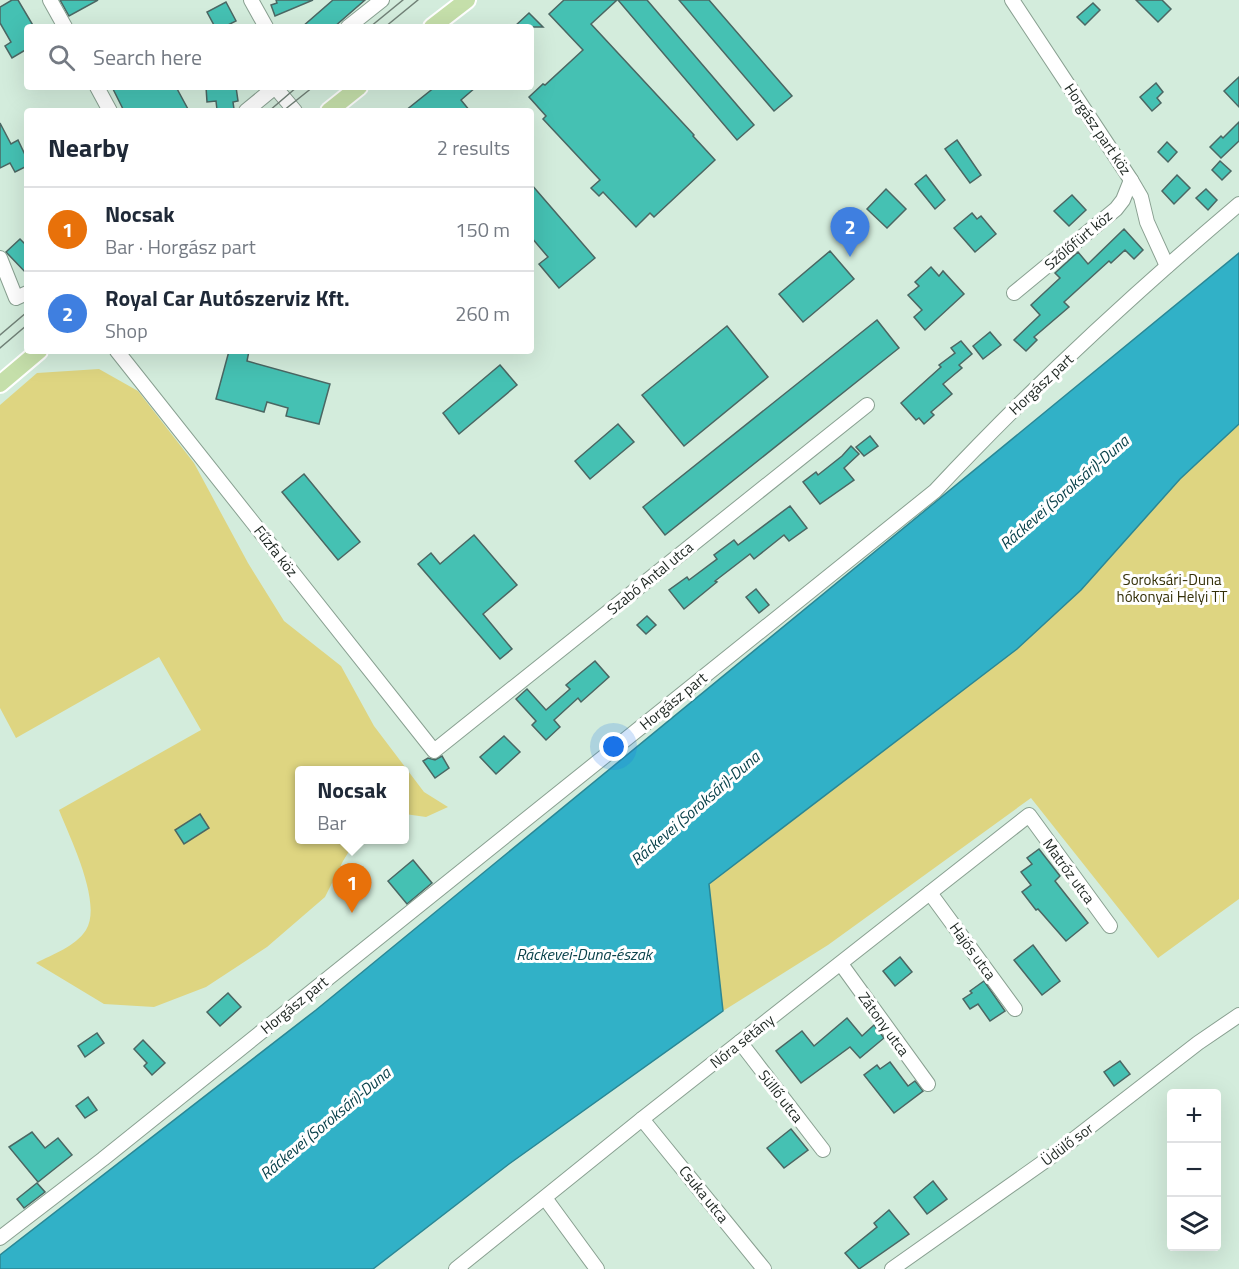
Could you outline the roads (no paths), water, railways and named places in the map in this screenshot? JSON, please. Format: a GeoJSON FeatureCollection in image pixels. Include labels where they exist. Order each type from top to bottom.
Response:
{"type":"FeatureCollection","features":[{"type":"Feature","properties":{"kind":"main road"},"geometry":{"type":"LineString","coordinates":[[436,24],[467,0]]}},
{"type":"Feature","properties":{"kind":"main road"},"geometry":{"type":"LineString","coordinates":[[333,108],[355,90]]}},
{"type":"Feature","properties":{"kind":"main road"},"geometry":{"type":"LineString","coordinates":[[0,384],[35,354]]}},
{"type":"Feature","properties":{"kind":"street"},"geometry":{"type":"LineString","coordinates":[[50,0],[62,24]]}},
{"type":"Feature","properties":{"kind":"street"},"geometry":{"type":"LineString","coordinates":[[251,0],[264,24]]}},
{"type":"Feature","properties":{"kind":"street"},"geometry":{"type":"LineString","coordinates":[[352,24],[382,0]]}},
{"type":"Feature","properties":{"kind":"street","name":"Horgász part köz"},"geometry":{"type":"LineString","coordinates":[[1012,0],[1141,197],[1147,222],[1167,266]]}},
{"type":"Feature","properties":{"kind":"street"},"geometry":{"type":"LineString","coordinates":[[99,90],[108,108]]}},
{"type":"Feature","properties":{"kind":"street"},"geometry":{"type":"LineString","coordinates":[[250,108],[271,90]]}},
{"type":"Feature","properties":{"kind":"street"},"geometry":{"type":"LineString","coordinates":[[278,90],[292,108]]}},
{"type":"Feature","properties":{"kind":"street","name":"Szőlőfürt köz"},"geometry":{"type":"LineString","coordinates":[[1014,293],[1116,209],[1124,200],[1131,180]]}},
{"type":"Feature","properties":{"kind":"street","name":"Horgász part"},"geometry":{"type":"LineString","coordinates":[[0,1238],[103,1159],[935,491],[984,439],[1167,266],[1239,204]]}},
{"type":"Feature","properties":{"kind":"street"},"geometry":{"type":"LineString","coordinates":[[0,258],[15,298],[24,294]]}},
{"type":"Feature","properties":{"kind":"street","name":"Fűzfa köz"},"geometry":{"type":"LineString","coordinates":[[119,354],[434,752]]}},
{"type":"Feature","properties":{"kind":"street","name":"Szabó Antal utca"},"geometry":{"type":"LineString","coordinates":[[434,752],[867,405]]}},
{"type":"Feature","properties":{"kind":"street","name":"Nóra sétány"},"geometry":{"type":"LineString","coordinates":[[456,1269],[642,1119],[1029,815]]}},
{"type":"Feature","properties":{"kind":"street","name":"Matróz utca"},"geometry":{"type":"LineString","coordinates":[[1029,815],[1110,926]]}},
{"type":"Feature","properties":{"kind":"street","name":"Hajós utca"},"geometry":{"type":"LineString","coordinates":[[930,893],[1015,1008]]}},
{"type":"Feature","properties":{"kind":"street","name":"Zátony utca"},"geometry":{"type":"LineString","coordinates":[[841,964],[928,1084]]}},
{"type":"Feature","properties":{"kind":"street","name":"Üdülő sor"},"geometry":{"type":"LineString","coordinates":[[892,1269],[1052,1156],[1198,1043],[1239,1015]]}},
{"type":"Feature","properties":{"kind":"street","name":"Süllő utca"},"geometry":{"type":"LineString","coordinates":[[740,1042],[823,1150]]}},
{"type":"Feature","properties":{"kind":"street","name":"Csuka utca"},"geometry":{"type":"LineString","coordinates":[[642,1119],[764,1269]]}},
{"type":"Feature","properties":{"kind":"street"},"geometry":{"type":"LineString","coordinates":[[545,1198],[597,1269]]}},
{"type":"Feature","properties":{"kind":"water","name":"Ráckevei-Duna-észak"},"geometry":{"type":"Polygon","coordinates":[[[1239,253],[1239,424],[1180,479],[1081,590],[1017,649],[709,884],[723,1011],[509,1164],[373,1269],[0,1269],[0,1255],[316,1010],[1239,253]]]}},
{"type":"Feature","properties":{"kind":"tram line"},"geometry":{"type":"LineString","coordinates":[[374,24],[403,0]]}},
{"type":"Feature","properties":{"kind":"tram line"},"geometry":{"type":"LineString","coordinates":[[389,24],[418,0]]}},
{"type":"Feature","properties":{"kind":"tram line"},"geometry":{"type":"LineString","coordinates":[[272,108],[294,90]]}},
{"type":"Feature","properties":{"kind":"tram line"},"geometry":{"type":"LineString","coordinates":[[287,108],[309,90]]}},
{"type":"Feature","properties":{"kind":"tram line"},"geometry":{"type":"LineString","coordinates":[[0,335],[24,315]]}},
{"type":"Feature","properties":{"kind":"tram line"},"geometry":{"type":"LineString","coordinates":[[0,348],[24,328]]}},
{"type":"Feature","properties":{"kind":"place","name":"Royal Car Autószerviz Kft."},"geometry":{"type":"Point","coordinates":[850,257]}},
{"type":"Feature","properties":{"kind":"place","name":"Nocsak"},"geometry":{"type":"Point","coordinates":[352,913]}},
{"type":"Feature","properties":{"kind":"water label","name":"Ráckevei (Soroksári)-Duna"},"geometry":{"type":"Point","coordinates":[1064,492]}},
{"type":"Feature","properties":{"kind":"water label","name":"Ráckevei (Soroksári)-Duna"},"geometry":{"type":"Point","coordinates":[695,808]}},
{"type":"Feature","properties":{"kind":"water label","name":"Ráckevei (Soroksári)-Duna"},"geometry":{"type":"Point","coordinates":[325,1123]}},
{"type":"Feature","properties":{"kind":"park label","name":"Soroksári-Duna hókonyai Helyi TT"},"geometry":{"type":"Point","coordinates":[1172,588]}}]}
